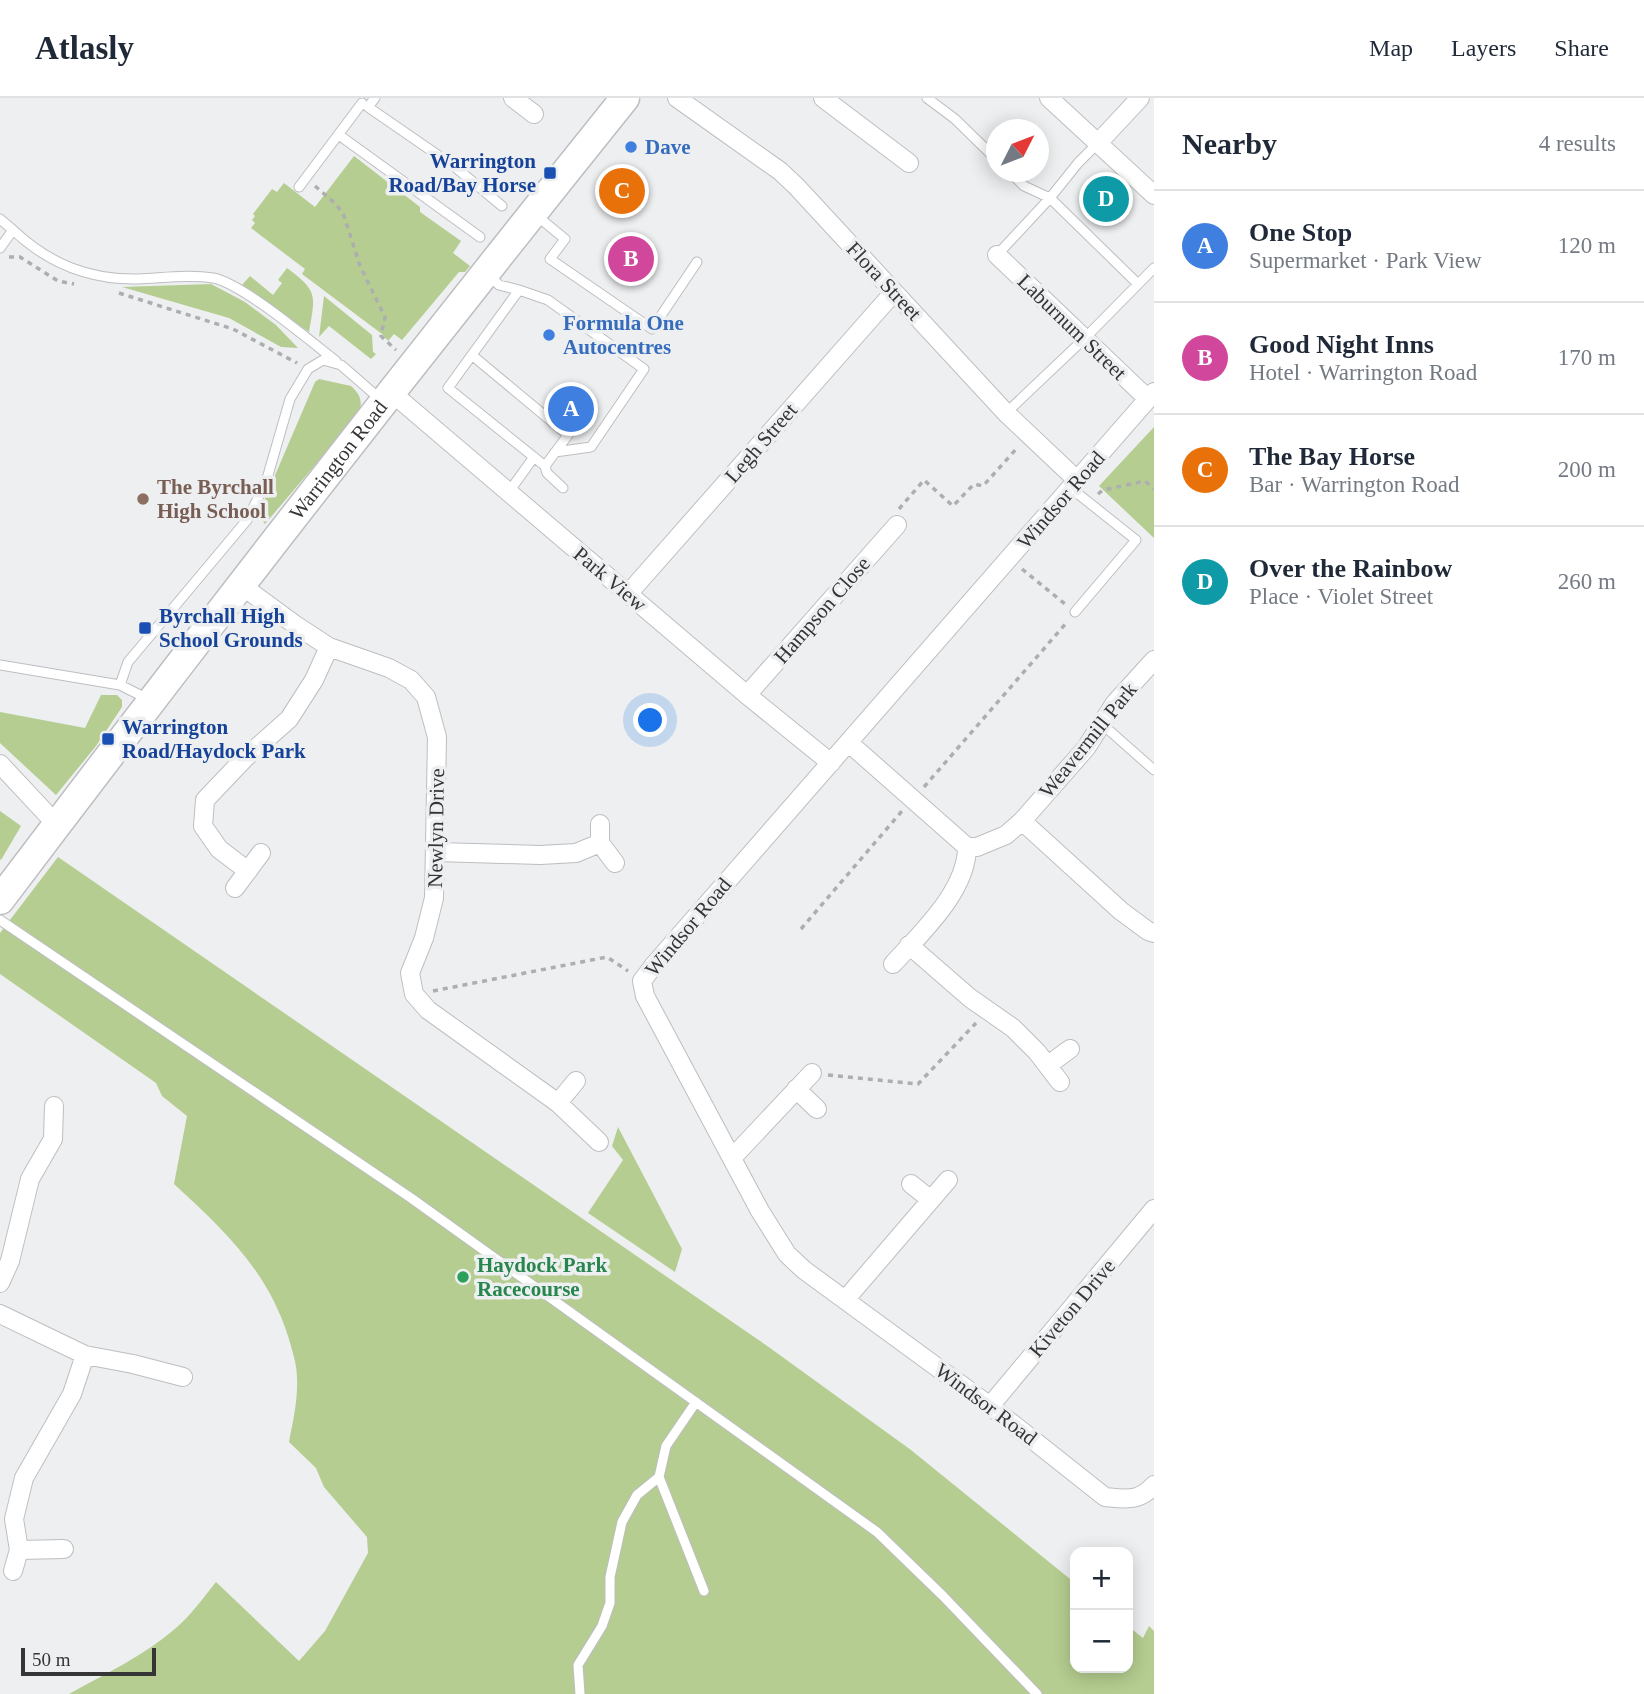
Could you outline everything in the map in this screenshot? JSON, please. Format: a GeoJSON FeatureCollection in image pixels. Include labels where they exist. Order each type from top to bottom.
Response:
{"type":"FeatureCollection","features":[{"type":"Feature","properties":{"kind":"main road","name":"Warrington Road"},"geometry":{"type":"LineString","coordinates":[[0,901],[242,584],[625,98]]}},
{"type":"Feature","properties":{"kind":"street"},"geometry":{"type":"LineString","coordinates":[[513,98],[534,114]]}},
{"type":"Feature","properties":{"kind":"street","name":"Flora Street"},"geometry":{"type":"LineString","coordinates":[[677,98],[780,171],[796,186],[1075,485]]}},
{"type":"Feature","properties":{"kind":"street"},"geometry":{"type":"LineString","coordinates":[[823,98],[909,163]]}},
{"type":"Feature","properties":{"kind":"street"},"geometry":{"type":"LineString","coordinates":[[1049,98],[1154,195]]}},
{"type":"Feature","properties":{"kind":"street"},"geometry":{"type":"LineString","coordinates":[[1098,143],[1140,98]]}},
{"type":"Feature","properties":{"kind":"street","name":"Laburnum Street"},"geometry":{"type":"LineString","coordinates":[[996,255],[1084,339],[1151,395]]}},
{"type":"Feature","properties":{"kind":"street","name":"Legh Street"},"geometry":{"type":"LineString","coordinates":[[628,594],[894,292]]}},
{"type":"Feature","properties":{"kind":"street","name":"Windsor Road"},"geometry":{"type":"LineString","coordinates":[[1151,395],[653,965],[642,981],[645,996],[787,1254],[990,1406],[1105,1497],[1128,1499],[1145,1495],[1154,1485]]}},
{"type":"Feature","properties":{"kind":"street","name":"Park View"},"geometry":{"type":"LineString","coordinates":[[388,398],[508,493],[831,763]]}},
{"type":"Feature","properties":{"kind":"street","name":"Hampson Close"},"geometry":{"type":"LineString","coordinates":[[747,695],[897,525]]}},
{"type":"Feature","properties":{"kind":"street","name":"Newlyn Drive"},"geometry":{"type":"LineString","coordinates":[[242,584],[293,624],[329,647],[389,668],[411,680],[426,697],[437,737],[437,852],[434,898],[424,938],[410,973],[414,994]]}},
{"type":"Feature","properties":{"kind":"street"},"geometry":{"type":"LineString","coordinates":[[248,871],[219,849],[203,826],[205,800],[289,719],[314,680],[329,647]]}},
{"type":"Feature","properties":{"kind":"street","name":"Weavermill Park"},"geometry":{"type":"LineString","coordinates":[[967,847],[977,847],[1006,835],[1022,821],[1086,748],[1115,703],[1154,660]]}},
{"type":"Feature","properties":{"kind":"street"},"geometry":{"type":"LineString","coordinates":[[849,743],[967,847],[967,860],[961,879],[950,897],[893,964]]}},
{"type":"Feature","properties":{"kind":"street"},"geometry":{"type":"LineString","coordinates":[[0,764],[57,825]]}},
{"type":"Feature","properties":{"kind":"street"},"geometry":{"type":"LineString","coordinates":[[1022,821],[1121,911],[1154,933]]}},
{"type":"Feature","properties":{"kind":"street"},"geometry":{"type":"LineString","coordinates":[[600,824],[600,843],[615,863]]}},
{"type":"Feature","properties":{"kind":"street"},"geometry":{"type":"LineString","coordinates":[[437,852],[540,855],[576,853],[600,843]]}},
{"type":"Feature","properties":{"kind":"street"},"geometry":{"type":"LineString","coordinates":[[235,888],[261,853]]}},
{"type":"Feature","properties":{"kind":"street"},"geometry":{"type":"LineString","coordinates":[[909,945],[970,998],[1013,1028],[1048,1065],[1060,1082]]}},
{"type":"Feature","properties":{"kind":"street"},"geometry":{"type":"LineString","coordinates":[[414,994],[428,1010],[558,1103],[599,1142]]}},
{"type":"Feature","properties":{"kind":"street"},"geometry":{"type":"LineString","coordinates":[[1048,1065],[1070,1049]]}},
{"type":"Feature","properties":{"kind":"street"},"geometry":{"type":"LineString","coordinates":[[732,1158],[812,1073]]}},
{"type":"Feature","properties":{"kind":"street"},"geometry":{"type":"LineString","coordinates":[[558,1103],[576,1081]]}},
{"type":"Feature","properties":{"kind":"street"},"geometry":{"type":"LineString","coordinates":[[796,1090],[817,1109]]}},
{"type":"Feature","properties":{"kind":"street"},"geometry":{"type":"LineString","coordinates":[[0,1283],[10,1261],[30,1179],[53,1139],[54,1106]]}},
{"type":"Feature","properties":{"kind":"street"},"geometry":{"type":"LineString","coordinates":[[845,1300],[948,1180]]}},
{"type":"Feature","properties":{"kind":"street"},"geometry":{"type":"LineString","coordinates":[[911,1184],[931,1200]]}},
{"type":"Feature","properties":{"kind":"street","name":"Kiveton Drive"},"geometry":{"type":"LineString","coordinates":[[990,1406],[1154,1209]]}},
{"type":"Feature","properties":{"kind":"street"},"geometry":{"type":"LineString","coordinates":[[0,1314],[85,1355],[183,1377]]}},
{"type":"Feature","properties":{"kind":"street"},"geometry":{"type":"LineString","coordinates":[[13,1571],[19,1550],[14,1519],[24,1478],[72,1394],[85,1355]]}},
{"type":"Feature","properties":{"kind":"street"},"geometry":{"type":"LineString","coordinates":[[19,1550],[64,1549]]}},
{"type":"Feature","properties":{"kind":"lane"},"geometry":{"type":"LineString","coordinates":[[302,183],[361,103],[375,98]]}},
{"type":"Feature","properties":{"kind":"lane"},"geometry":{"type":"LineString","coordinates":[[927,98],[955,119],[986,149]]}},
{"type":"Feature","properties":{"kind":"lane"},"geometry":{"type":"LineString","coordinates":[[361,103],[454,167],[502,206]]}},
{"type":"Feature","properties":{"kind":"lane"},"geometry":{"type":"LineString","coordinates":[[339,135],[480,237]]}},
{"type":"Feature","properties":{"kind":"lane"},"geometry":{"type":"LineString","coordinates":[[996,255],[1098,143]]}},
{"type":"Feature","properties":{"kind":"lane"},"geometry":{"type":"LineString","coordinates":[[1020,182],[1050,198],[1138,284]]}},
{"type":"Feature","properties":{"kind":"lane"},"geometry":{"type":"LineString","coordinates":[[533,213],[565,239],[550,259],[652,330],[696,262]]}},
{"type":"Feature","properties":{"kind":"lane"},"geometry":{"type":"LineString","coordinates":[[0,219],[28,244],[63,267],[76,271],[107,279],[215,278],[263,306],[388,398]]}},
{"type":"Feature","properties":{"kind":"lane"},"geometry":{"type":"LineString","coordinates":[[0,248],[13,230]]}},
{"type":"Feature","properties":{"kind":"lane"},"geometry":{"type":"LineString","coordinates":[[1006,414],[1154,268]]}},
{"type":"Feature","properties":{"kind":"lane"},"geometry":{"type":"LineString","coordinates":[[486,271],[499,285],[548,300],[644,369],[591,447],[555,452]]}},
{"type":"Feature","properties":{"kind":"lane"},"geometry":{"type":"LineString","coordinates":[[519,290],[448,388],[545,466],[547,473],[563,488]]}},
{"type":"Feature","properties":{"kind":"lane"},"geometry":{"type":"LineString","coordinates":[[473,356],[568,435],[545,466]]}},
{"type":"Feature","properties":{"kind":"lane"},"geometry":{"type":"LineString","coordinates":[[120,685],[128,662],[142,642],[247,520],[266,482],[290,399],[308,369],[323,360],[341,365]]}},
{"type":"Feature","properties":{"kind":"lane"},"geometry":{"type":"LineString","coordinates":[[508,493],[534,457]]}},
{"type":"Feature","properties":{"kind":"lane"},"geometry":{"type":"LineString","coordinates":[[1075,485],[1089,503],[1136,540],[1075,612]]}},
{"type":"Feature","properties":{"kind":"lane"},"geometry":{"type":"LineString","coordinates":[[0,665],[120,685],[151,701]]}},
{"type":"Feature","properties":{"kind":"lane"},"geometry":{"type":"LineString","coordinates":[[1101,724],[1154,770]]}},
{"type":"Feature","properties":{"kind":"lane"},"geometry":{"type":"LineString","coordinates":[[0,920],[411,1198],[877,1532],[1037,1694]]}},
{"type":"Feature","properties":{"kind":"lane"},"geometry":{"type":"LineString","coordinates":[[696,1402],[666,1446],[659,1477],[704,1591]]}},
{"type":"Feature","properties":{"kind":"lane"},"geometry":{"type":"LineString","coordinates":[[580,1694],[578,1665],[603,1626],[610,1603],[610,1577],[621,1522],[637,1495],[659,1477]]}},
{"type":"Feature","properties":{"kind":"path"},"geometry":{"type":"LineString","coordinates":[[302,183],[337,205],[344,216],[360,266],[385,317],[381,337],[413,365]]}},
{"type":"Feature","properties":{"kind":"path"},"geometry":{"type":"LineString","coordinates":[[6,257],[20,257],[58,281],[83,286]]}},
{"type":"Feature","properties":{"kind":"path"},"geometry":{"type":"LineString","coordinates":[[111,291],[233,329],[308,369]]}},
{"type":"Feature","properties":{"kind":"path"},"geometry":{"type":"LineString","coordinates":[[897,525],[899,506],[924,480],[953,506],[974,484],[984,486],[1029,435]]}},
{"type":"Feature","properties":{"kind":"path"},"geometry":{"type":"LineString","coordinates":[[1089,503],[1103,489],[1145,481],[1154,489]]}},
{"type":"Feature","properties":{"kind":"path"},"geometry":{"type":"LineString","coordinates":[[801,929],[1075,612],[1009,559]]}},
{"type":"Feature","properties":{"kind":"path"},"geometry":{"type":"LineString","coordinates":[[414,994],[607,957],[642,981]]}},
{"type":"Feature","properties":{"kind":"path"},"geometry":{"type":"LineString","coordinates":[[812,1073],[918,1084],[988,1011]]}},
{"type":"Feature","properties":{"kind":"green space"},"geometry":{"type":"Polygon","coordinates":[[[354,156],[420,207],[420,212],[461,241],[453,253],[470,266],[465,272],[459,272],[402,340],[394,334],[388,341],[302,274],[305,269],[251,228],[255,223],[252,220],[255,216],[253,214],[272,189],[277,192],[284,183],[315,207],[354,156]]]}},
{"type":"Feature","properties":{"kind":"green space"},"geometry":{"type":"Polygon","coordinates":[[[287,268],[310,289],[313,310],[309,332],[242,285],[250,276],[273,295],[282,283],[278,280],[287,268]]]}},
{"type":"Feature","properties":{"kind":"green space"},"geometry":{"type":"Polygon","coordinates":[[[211,284],[245,302],[276,325],[298,348],[281,347],[229,318],[122,287],[211,284]]]}},
{"type":"Feature","properties":{"kind":"green space"},"geometry":{"type":"Polygon","coordinates":[[[324,296],[372,335],[373,352],[376,354],[371,359],[329,326],[319,337],[324,296]]]}},
{"type":"Feature","properties":{"kind":"green space"},"geometry":{"type":"Polygon","coordinates":[[[319,379],[351,386],[360,398],[359,413],[265,524],[258,515],[315,382],[319,379]]]}},
{"type":"Feature","properties":{"kind":"green space"},"geometry":{"type":"Polygon","coordinates":[[[1154,427],[1154,538],[1099,486],[1154,427]]]}},
{"type":"Feature","properties":{"kind":"green space"},"geometry":{"type":"Polygon","coordinates":[[[101,695],[117,695],[122,700],[122,707],[96,746],[56,795],[0,743],[0,712],[85,728],[101,695]]]}},
{"type":"Feature","properties":{"kind":"green space"},"geometry":{"type":"Polygon","coordinates":[[[0,811],[21,826],[1,860],[0,859],[0,811]]]}},
{"type":"Feature","properties":{"kind":"green space","name":"Haydock Park Racecourse"},"geometry":{"type":"Polygon","coordinates":[[[58,857],[770,1348],[911,1450],[1070,1579],[1070,1673],[1133,1673],[1133,1630],[1143,1638],[1149,1626],[1154,1631],[1154,1694],[69,1694],[164,1638],[187,1617],[216,1582],[299,1661],[325,1631],[368,1553],[367,1537],[324,1487],[316,1468],[289,1442],[296,1402],[296,1368],[288,1336],[268,1291],[242,1252],[174,1184],[187,1116],[162,1096],[156,1083],[0,974],[0,933],[58,857]]]}},
{"type":"Feature","properties":{"kind":"green space"},"geometry":{"type":"Polygon","coordinates":[[[618,1127],[682,1249],[675,1272],[588,1213],[623,1160],[612,1146],[618,1127]]]}},
{"type":"Feature","properties":{"kind":"place","name":"Dave"},"geometry":{"type":"Point","coordinates":[631,147]}},
{"type":"Feature","properties":{"kind":"place","name":"Warrington Road/Bay Horse"},"geometry":{"type":"Point","coordinates":[550,173]}},
{"type":"Feature","properties":{"kind":"place","name":"The Bay Horse"},"geometry":{"type":"Point","coordinates":[622,191]}},
{"type":"Feature","properties":{"kind":"place","name":"Over the Rainbow"},"geometry":{"type":"Point","coordinates":[1106,199]}},
{"type":"Feature","properties":{"kind":"place","name":"Good Night Inns"},"geometry":{"type":"Point","coordinates":[631,259]}},
{"type":"Feature","properties":{"kind":"place","name":"Formula One Autocentres"},"geometry":{"type":"Point","coordinates":[549,335]}},
{"type":"Feature","properties":{"kind":"place","name":"One Stop"},"geometry":{"type":"Point","coordinates":[571,409]}},
{"type":"Feature","properties":{"kind":"place","name":"The Byrchall High School"},"geometry":{"type":"Point","coordinates":[143,499]}},
{"type":"Feature","properties":{"kind":"place","name":"Byrchall High School Grounds"},"geometry":{"type":"Point","coordinates":[145,628]}},
{"type":"Feature","properties":{"kind":"place","name":"Warrington Road/Haydock Park"},"geometry":{"type":"Point","coordinates":[108,739]}},
{"type":"Feature","properties":{"kind":"place","name":"Haydock Park Racecourse"},"geometry":{"type":"Point","coordinates":[463,1277]}}]}
